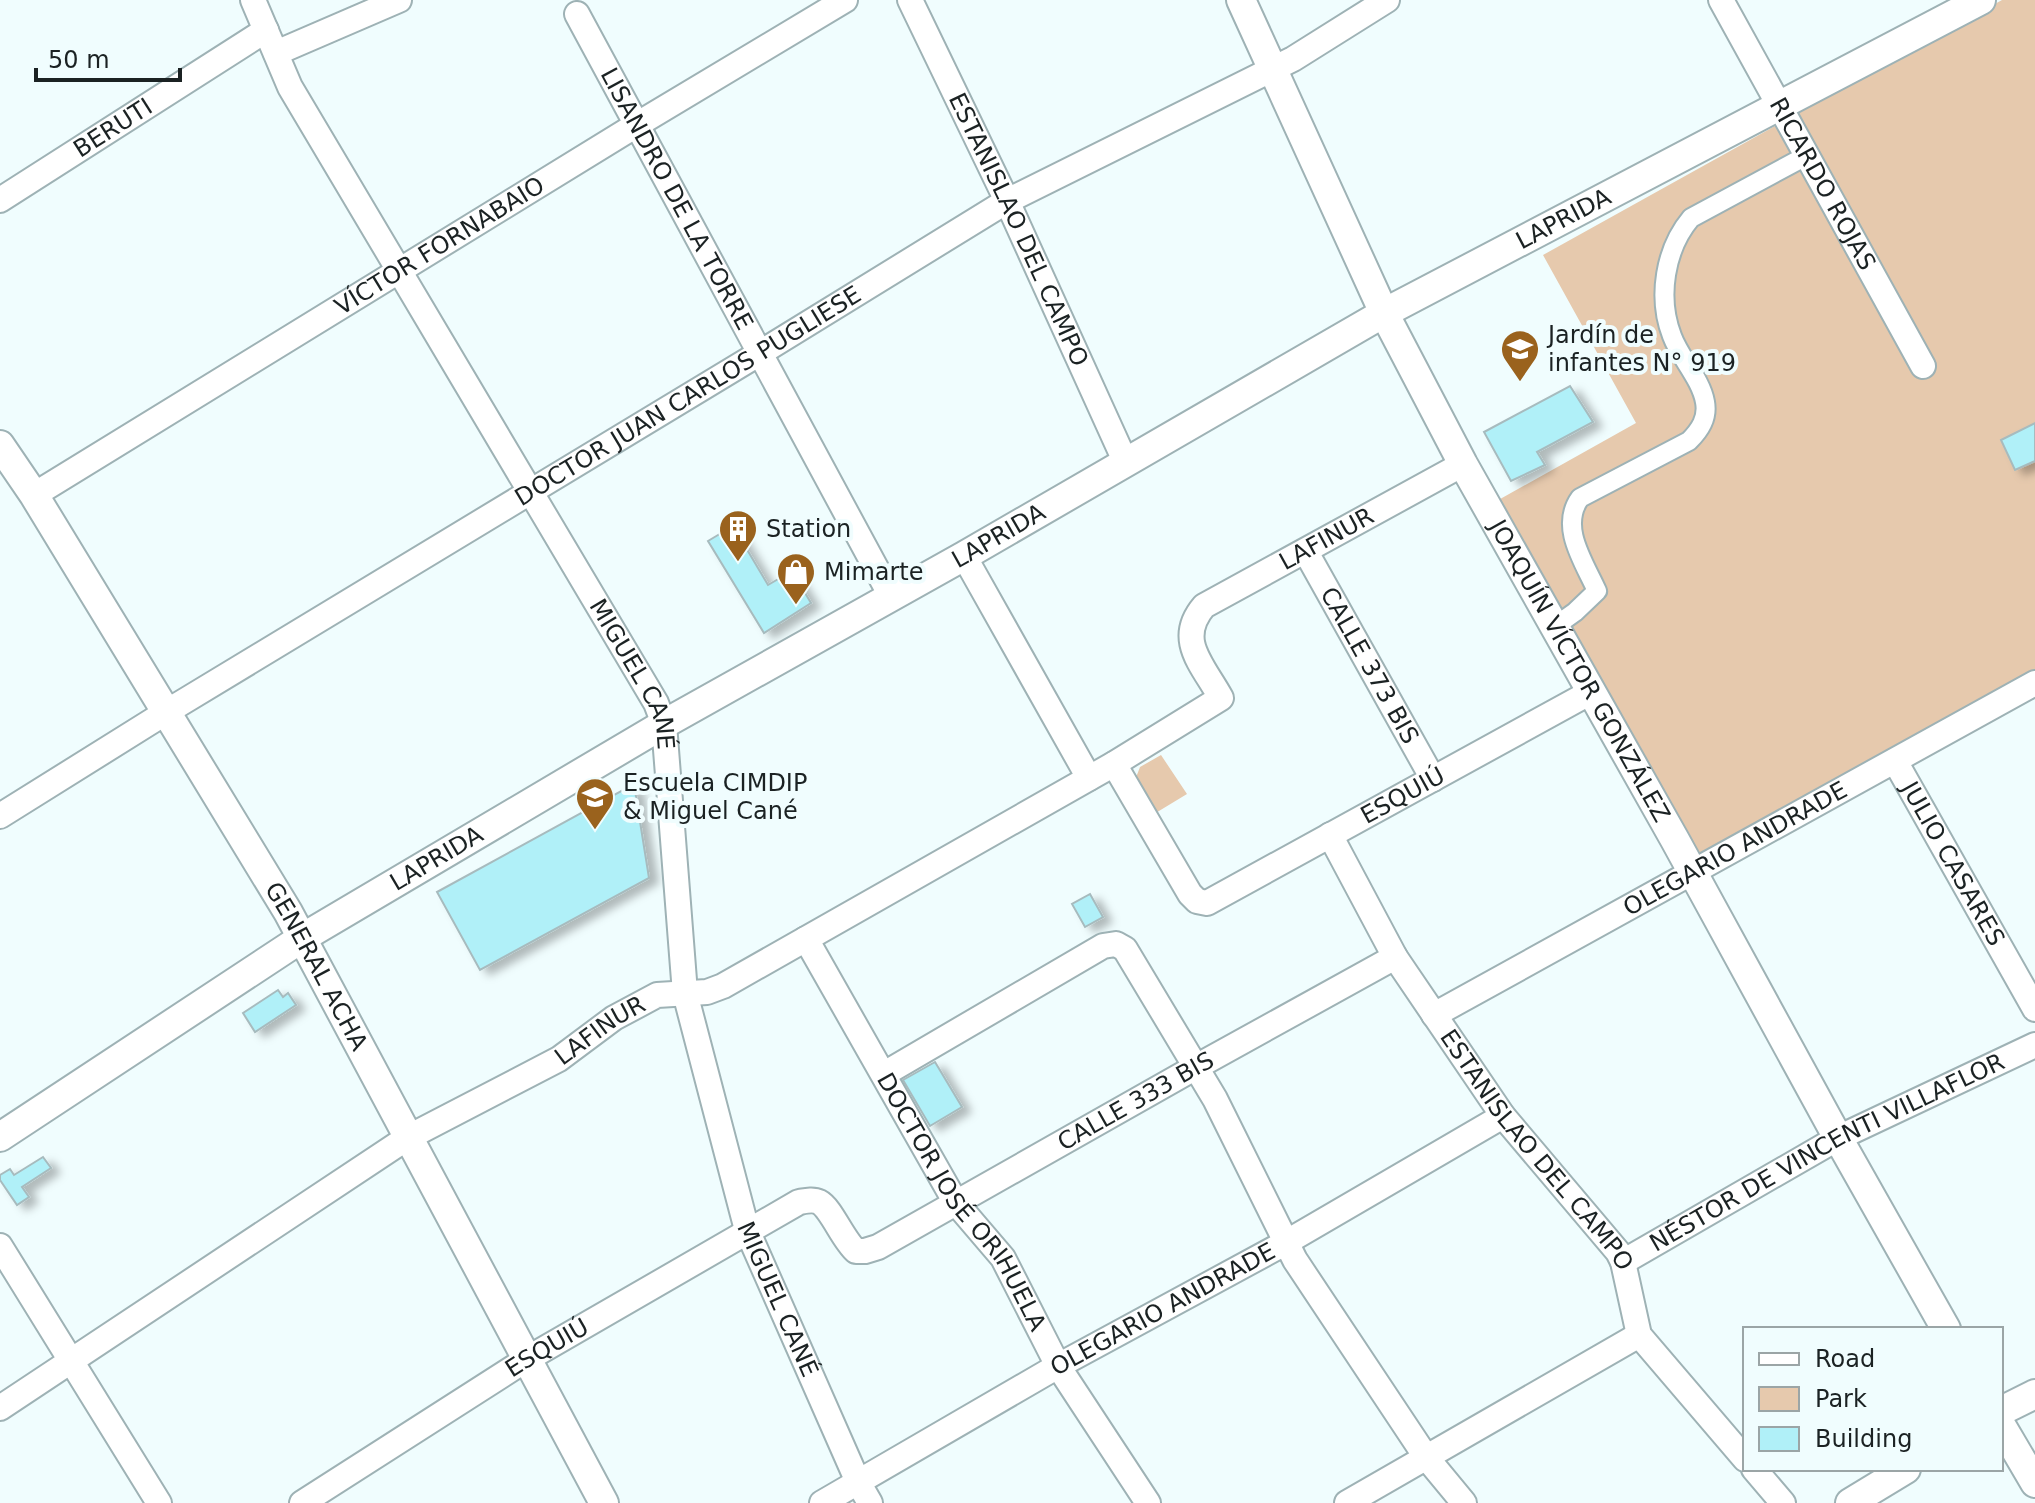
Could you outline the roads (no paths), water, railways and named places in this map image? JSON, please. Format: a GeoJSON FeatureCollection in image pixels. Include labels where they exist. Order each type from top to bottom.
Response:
{"type":"FeatureCollection","features":[{"type":"Feature","properties":{"kind":"street","name":"MIGUEL CANÉ"},"geometry":{"type":"LineString","coordinates":[[253,0],[290,87],[656,703],[664,724],[685,993],[747,1230],[864,1493]]}},
{"type":"Feature","properties":{"kind":"street"},"geometry":{"type":"LineString","coordinates":[[276,53],[399,0]]}},
{"type":"Feature","properties":{"kind":"street","name":"VÍCTOR FORNABAIO"},"geometry":{"type":"LineString","coordinates":[[34,495],[845,0]]}},
{"type":"Feature","properties":{"kind":"street","name":"ESTANISLAO DEL CAMPO"},"geometry":{"type":"LineString","coordinates":[[910,0],[1007,201],[1125,461]]}},
{"type":"Feature","properties":{"kind":"street","name":"JOAQUÍN VÍCTOR GONZÁLEZ"},"geometry":{"type":"LineString","coordinates":[[1241,0],[1384,313],[1463,464],[1694,872],[1945,1327]]}},
{"type":"Feature","properties":{"kind":"street","name":"DOCTOR JUAN CARLOS PUGLIESE"},"geometry":{"type":"LineString","coordinates":[[0,816],[1007,201],[1293,59],[1387,0]]}},
{"type":"Feature","properties":{"kind":"street","name":"RICARDO ROJAS"},"geometry":{"type":"LineString","coordinates":[[1721,0],[1923,366]]}},
{"type":"Feature","properties":{"kind":"street","name":"LAPRIDA"},"geometry":{"type":"LineString","coordinates":[[1,1133],[302,938],[664,724],[964,556],[1384,313],[1981,0]]}},
{"type":"Feature","properties":{"kind":"street","name":"LISANDRO DE LA TORRE"},"geometry":{"type":"LineString","coordinates":[[577,14],[891,596]]}},
{"type":"Feature","properties":{"kind":"street","name":"BERUTI"},"geometry":{"type":"LineString","coordinates":[[0,200],[266,30]]}},
{"type":"Feature","properties":{"kind":"street"},"geometry":{"type":"LineString","coordinates":[[1554,627],[1597,591],[1572,534],[1573,507],[1580,498],[1689,441],[1705,420],[1705,402],[1672,336],[1666,313],[1664,290],[1670,253],[1681,230],[1691,218],[1806,156]]}},
{"type":"Feature","properties":{"kind":"street","name":"GENERAL ACHA"},"geometry":{"type":"LineString","coordinates":[[0,445],[168,711],[302,938],[604,1503]]}},
{"type":"Feature","properties":{"kind":"street","name":"LAFINUR"},"geometry":{"type":"LineString","coordinates":[[0,1408],[407,1138],[559,1059],[628,1009],[657,995],[707,992],[723,986],[1114,764],[1221,698],[1189,634],[1193,619],[1204,606],[1463,464]]}},
{"type":"Feature","properties":{"kind":"street","name":"CALLE 373 BIS"},"geometry":{"type":"LineString","coordinates":[[1306,552],[1433,779]]}},
{"type":"Feature","properties":{"kind":"street"},"geometry":{"type":"LineString","coordinates":[[964,556],[1089,778]]}},
{"type":"Feature","properties":{"kind":"street","name":"OLEGARIO ANDRADE"},"geometry":{"type":"LineString","coordinates":[[1434,1015],[2035,683]]}},
{"type":"Feature","properties":{"kind":"street","name":"ESQUIÚ"},"geometry":{"type":"LineString","coordinates":[[1114,764],[1190,894],[1197,901],[1207,903],[1591,692]]}},
{"type":"Feature","properties":{"kind":"street","name":"JULIO CASARES"},"geometry":{"type":"LineString","coordinates":[[1895,761],[2035,1009]]}},
{"type":"Feature","properties":{"kind":"street","name":"ESTANISLAO DEL CAMPO"},"geometry":{"type":"LineString","coordinates":[[1330,835],[1395,957],[1503,1116],[1611,1242],[1623,1262],[1639,1335],[1743,1457]]}},
{"type":"Feature","properties":{"kind":"street","name":"DOCTOR JOSÉ ORIHUELA"},"geometry":{"type":"LineString","coordinates":[[806,939],[956,1203],[1003,1258],[1058,1366],[1148,1503]]}},
{"type":"Feature","properties":{"kind":"street"},"geometry":{"type":"LineString","coordinates":[[884,1074],[1103,946],[1116,944],[1125,949],[1215,1099],[1285,1243],[1426,1457],[1464,1503]]}},
{"type":"Feature","properties":{"kind":"street","name":"CALLE 333 BIS"},"geometry":{"type":"LineString","coordinates":[[878,1247],[1395,957]]}},
{"type":"Feature","properties":{"kind":"street","name":"NÉSTOR DE VINCENTI VILLAFLOR"},"geometry":{"type":"LineString","coordinates":[[1623,1262],[1838,1138],[2035,1045]]}},
{"type":"Feature","properties":{"kind":"street","name":"OLEGARIO ANDRADE"},"geometry":{"type":"LineString","coordinates":[[822,1503],[864,1493],[1058,1366],[1285,1243],[1503,1116]]}},
{"type":"Feature","properties":{"kind":"street","name":"ESQUIÚ"},"geometry":{"type":"LineString","coordinates":[[302,1503],[527,1359],[799,1202],[815,1200],[822,1203],[846,1242],[856,1251],[878,1247]]}},
{"type":"Feature","properties":{"kind":"street"},"geometry":{"type":"LineString","coordinates":[[0,1246],[159,1503]]}},
{"type":"Feature","properties":{"kind":"street"},"geometry":{"type":"LineString","coordinates":[[1347,1503],[1639,1335]]}},
{"type":"Feature","properties":{"kind":"street"},"geometry":{"type":"LineString","coordinates":[[2003,1410],[2035,1394]]}},
{"type":"Feature","properties":{"kind":"street"},"geometry":{"type":"LineString","coordinates":[[2003,1428],[2035,1483]]}},
{"type":"Feature","properties":{"kind":"street"},"geometry":{"type":"LineString","coordinates":[[1756,1471],[1783,1503]]}},
{"type":"Feature","properties":{"kind":"street"},"geometry":{"type":"LineString","coordinates":[[1850,1503],[1903,1471]]}},
{"type":"Feature","properties":{"kind":"place","name":"Jardín de infantes N° 919"},"geometry":{"type":"Point","coordinates":[1520,383]}},
{"type":"Feature","properties":{"kind":"place","name":"Station"},"geometry":{"type":"Point","coordinates":[738,563]}},
{"type":"Feature","properties":{"kind":"place","name":"Mimarte"},"geometry":{"type":"Point","coordinates":[796,606]}},
{"type":"Feature","properties":{"kind":"place","name":"Escuela CIMDIP & Miguel Cané"},"geometry":{"type":"Point","coordinates":[595,831]}}]}
